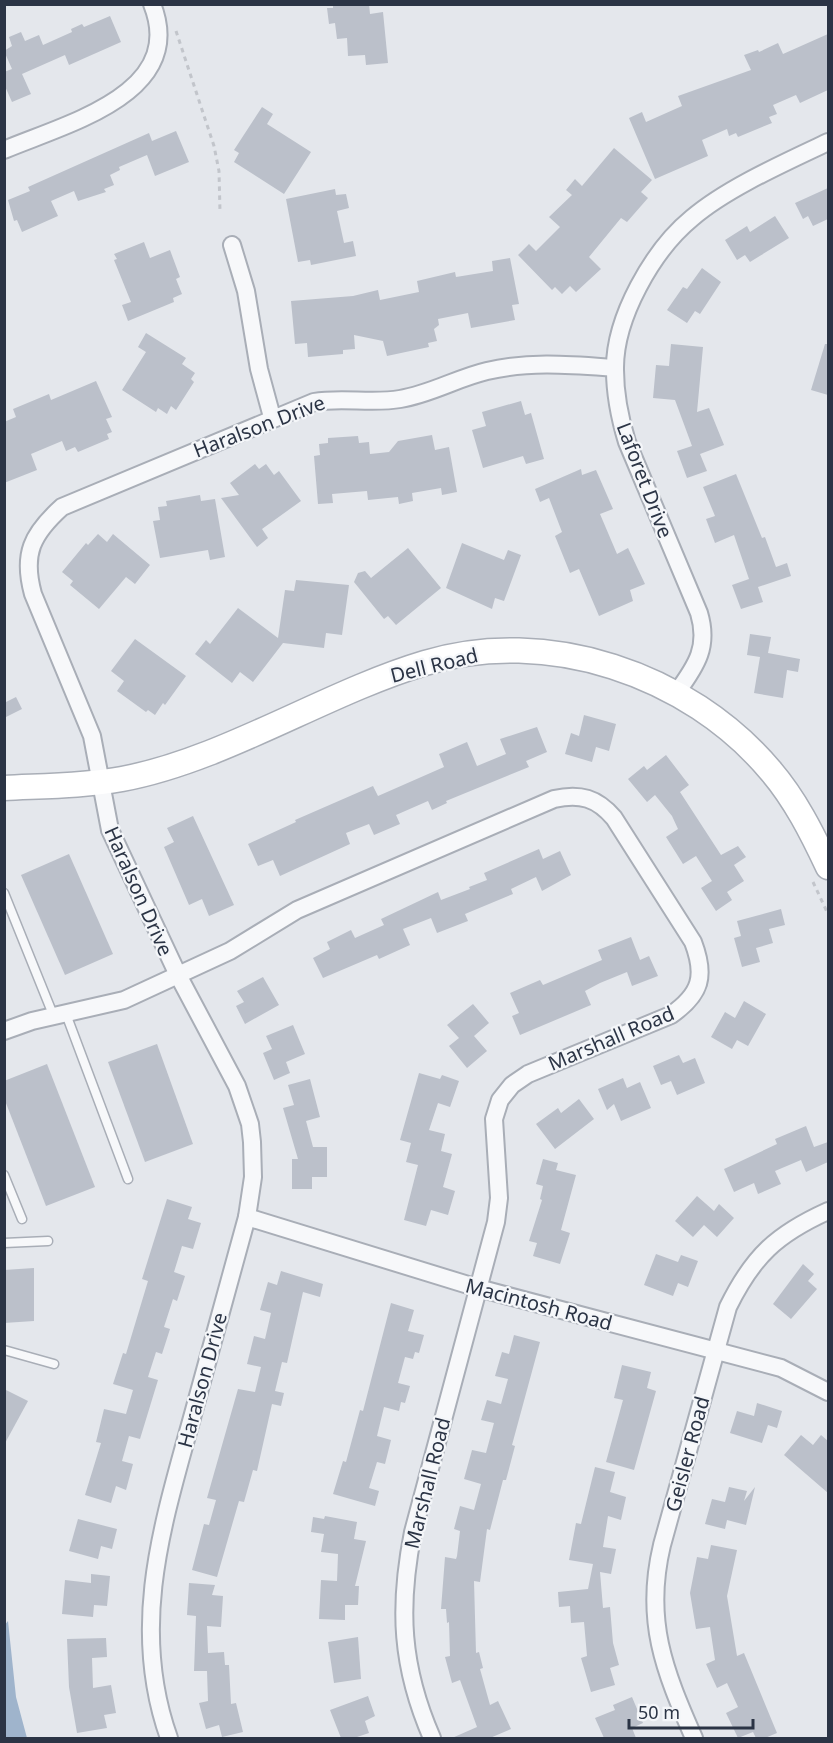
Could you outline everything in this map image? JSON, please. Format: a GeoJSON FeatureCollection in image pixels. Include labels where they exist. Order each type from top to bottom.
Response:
{"type":"FeatureCollection","features":[{"type":"Feature","properties":{"kind":"street"},"geometry":{"type":"LineString","coordinates":[[4,150],[115,102],[135,87],[149,69],[157,45],[159,21],[152,4]]}},
{"type":"Feature","properties":{"kind":"street","name":"Laforet Drive"},"geometry":{"type":"LineString","coordinates":[[677,692],[701,651],[705,633],[699,613],[627,442],[619,413],[615,368],[620,336],[630,306],[646,273],[666,243],[692,218],[719,199],[828,142]]}},
{"type":"Feature","properties":{"kind":"street"},"geometry":{"type":"LineString","coordinates":[[232,245],[246,291],[259,369],[272,417]]}},
{"type":"Feature","properties":{"kind":"street","name":"Haralson Drive"},"geometry":{"type":"LineString","coordinates":[[169,1738],[159,1703],[150,1637],[151,1603],[158,1544],[247,1217],[253,1177],[250,1124],[237,1086],[178,975],[110,830],[92,736],[30,584],[28,557],[35,537],[62,507],[272,417],[326,400],[396,400],[425,394],[486,372],[519,366],[557,364],[615,368]]}},
{"type":"Feature","properties":{"kind":"street","name":"Dell Road"},"geometry":{"type":"LineString","coordinates":[[4,788],[122,779],[195,756],[384,677],[426,662],[469,652],[553,652],[638,675],[677,692],[743,741],[770,769],[791,797],[818,869]]}},
{"type":"Feature","properties":{"kind":"street","name":"Marshall Road"},"geometry":{"type":"LineString","coordinates":[[4,1031],[124,1000],[230,951],[297,910],[554,799],[580,796],[604,806],[693,942],[701,961],[699,983],[688,1002],[671,1015],[528,1074],[512,1085],[500,1100],[494,1119],[498,1187],[496,1222],[413,1532],[405,1571],[403,1610],[405,1651],[413,1689],[432,1738]]}},
{"type":"Feature","properties":{"kind":"street","name":"Geisler Road"},"geometry":{"type":"LineString","coordinates":[[694,1738],[660,1654],[654,1598],[656,1571],[662,1545],[728,1307],[741,1281],[759,1256],[780,1236],[828,1211]]}},
{"type":"Feature","properties":{"kind":"street","name":"Macintosh Road"},"geometry":{"type":"LineString","coordinates":[[247,1217],[478,1288],[781,1368],[828,1392]]}},
{"type":"Feature","properties":{"kind":"lane"},"geometry":{"type":"LineString","coordinates":[[4,893],[60,1016],[128,1179]]}},
{"type":"Feature","properties":{"kind":"lane"},"geometry":{"type":"LineString","coordinates":[[4,1175],[22,1219]]}},
{"type":"Feature","properties":{"kind":"lane"},"geometry":{"type":"LineString","coordinates":[[4,1244],[48,1241]]}},
{"type":"Feature","properties":{"kind":"lane"},"geometry":{"type":"LineString","coordinates":[[4,1350],[54,1364]]}},
{"type":"Feature","properties":{"kind":"path"},"geometry":{"type":"LineString","coordinates":[[174,26],[214,146],[219,171],[220,212]]}},
{"type":"Feature","properties":{"kind":"path"},"geometry":{"type":"LineString","coordinates":[[818,869],[828,914]]}},
{"type":"Feature","properties":{"kind":"water"},"geometry":{"type":"Polygon","coordinates":[[[8,1621],[16,1697],[27,1738],[5,1738],[4,1626],[8,1621]]]}},
{"type":"Feature","properties":{"kind":"building"},"geometry":{"type":"Polygon","coordinates":[[[333,4],[369,4],[370,14],[383,12],[388,63],[366,65],[365,55],[348,56],[347,38],[337,39],[335,23],[329,24],[327,8],[333,8],[333,4]]]}},
{"type":"Feature","properties":{"kind":"building"},"geometry":{"type":"Polygon","coordinates":[[[110,16],[121,42],[69,65],[65,55],[22,74],[31,94],[12,102],[4,84],[4,72],[12,69],[4,51],[12,46],[9,37],[21,32],[25,41],[39,35],[43,45],[72,32],[71,29],[82,24],[84,27],[110,16]]]}},
{"type":"Feature","properties":{"kind":"building"},"geometry":{"type":"Polygon","coordinates":[[[828,34],[828,90],[800,103],[796,95],[773,105],[777,114],[769,117],[772,123],[738,137],[736,133],[729,136],[727,129],[702,140],[708,156],[655,179],[629,118],[642,112],[646,122],[682,106],[678,96],[751,70],[744,55],[758,50],[759,52],[778,43],[783,54],[828,34]]]}},
{"type":"Feature","properties":{"kind":"building"},"geometry":{"type":"Polygon","coordinates":[[[262,107],[273,114],[267,124],[311,152],[284,194],[234,162],[239,153],[234,150],[262,107]]]}},
{"type":"Feature","properties":{"kind":"building"},"geometry":{"type":"Polygon","coordinates":[[[176,131],[189,162],[155,176],[147,155],[119,167],[120,170],[110,175],[114,185],[104,189],[106,192],[78,201],[74,191],[51,201],[58,216],[22,232],[17,220],[14,221],[8,200],[30,191],[28,187],[149,133],[152,141],[176,131]]]}},
{"type":"Feature","properties":{"kind":"building"},"geometry":{"type":"Polygon","coordinates":[[[614,148],[652,180],[641,192],[648,198],[627,222],[621,218],[589,257],[601,269],[576,292],[570,286],[562,294],[555,287],[552,290],[518,255],[529,244],[536,251],[560,227],[549,217],[572,195],[566,190],[575,179],[582,186],[614,148]]]}},
{"type":"Feature","properties":{"kind":"building"},"geometry":{"type":"Polygon","coordinates":[[[828,188],[828,219],[813,226],[808,216],[803,219],[795,203],[828,188]]]}},
{"type":"Feature","properties":{"kind":"building"},"geometry":{"type":"Polygon","coordinates":[[[335,189],[336,195],[346,194],[349,208],[337,211],[344,243],[353,241],[356,256],[311,265],[310,260],[298,262],[286,199],[335,189]]]}},
{"type":"Feature","properties":{"kind":"building"},"geometry":{"type":"Polygon","coordinates":[[[775,216],[789,238],[750,262],[745,255],[737,260],[725,240],[747,226],[750,232],[775,216]]]}},
{"type":"Feature","properties":{"kind":"building"},"geometry":{"type":"Polygon","coordinates":[[[144,242],[150,258],[170,250],[180,277],[176,279],[182,294],[173,298],[174,302],[128,321],[122,305],[131,302],[114,260],[117,259],[114,254],[144,242]]]}},
{"type":"Feature","properties":{"kind":"building"},"geometry":{"type":"Polygon","coordinates":[[[510,258],[519,304],[512,305],[515,320],[471,328],[468,313],[438,319],[439,325],[434,329],[437,341],[428,343],[429,347],[387,356],[383,341],[354,335],[355,349],[343,350],[343,354],[308,357],[307,343],[295,344],[291,301],[353,296],[378,290],[380,300],[419,292],[417,281],[455,272],[456,277],[493,271],[492,261],[510,258]]]}},
{"type":"Feature","properties":{"kind":"building"},"geometry":{"type":"Polygon","coordinates":[[[702,268],[721,282],[700,314],[695,311],[687,323],[667,310],[683,287],[687,289],[702,268]]]}},
{"type":"Feature","properties":{"kind":"building"},"geometry":{"type":"Polygon","coordinates":[[[146,333],[186,358],[182,364],[195,373],[191,379],[194,382],[176,410],[171,406],[167,414],[158,408],[156,412],[122,390],[146,352],[138,347],[146,333]]]}},
{"type":"Feature","properties":{"kind":"building"},"geometry":{"type":"Polygon","coordinates":[[[671,344],[703,347],[697,412],[709,408],[724,445],[700,454],[707,471],[687,478],[677,451],[692,446],[675,400],[653,398],[656,365],[669,366],[671,344]]]}},
{"type":"Feature","properties":{"kind":"building"},"geometry":{"type":"Polygon","coordinates":[[[825,344],[828,344],[828,395],[811,390],[825,344]]]}},
{"type":"Feature","properties":{"kind":"building"},"geometry":{"type":"Polygon","coordinates":[[[96,381],[112,417],[106,419],[112,432],[107,434],[109,439],[78,452],[75,447],[66,451],[62,441],[31,454],[37,470],[4,483],[4,422],[16,417],[13,409],[49,394],[51,400],[96,381]]]}},
{"type":"Feature","properties":{"kind":"building"},"geometry":{"type":"Polygon","coordinates":[[[521,401],[525,415],[531,413],[544,459],[526,464],[523,456],[483,468],[472,430],[486,426],[482,412],[521,401]]]}},
{"type":"Feature","properties":{"kind":"building"},"geometry":{"type":"Polygon","coordinates":[[[432,435],[435,450],[449,447],[457,492],[442,495],[441,488],[412,493],[413,501],[399,504],[398,497],[368,500],[367,491],[332,494],[333,503],[318,504],[314,456],[320,455],[319,444],[328,443],[328,438],[358,436],[359,443],[369,442],[370,454],[389,452],[398,441],[432,435]]]}},
{"type":"Feature","properties":{"kind":"building"},"geometry":{"type":"Polygon","coordinates":[[[255,464],[259,469],[266,464],[274,475],[279,471],[301,501],[262,529],[268,538],[257,547],[221,498],[239,495],[230,483],[255,464]]]}},
{"type":"Feature","properties":{"kind":"building"},"geometry":{"type":"Polygon","coordinates":[[[581,469],[582,475],[596,470],[613,509],[600,514],[617,554],[628,548],[645,584],[630,590],[633,601],[599,616],[579,569],[570,573],[555,536],[562,532],[549,498],[540,502],[535,489],[581,469]]]}},
{"type":"Feature","properties":{"kind":"building"},"geometry":{"type":"Polygon","coordinates":[[[736,474],[776,567],[787,563],[791,576],[758,587],[763,602],[741,609],[732,585],[749,579],[734,535],[715,543],[706,519],[715,516],[703,487],[736,474]]]}},
{"type":"Feature","properties":{"kind":"building"},"geometry":{"type":"Polygon","coordinates":[[[200,495],[201,501],[215,499],[225,557],[210,560],[208,550],[160,558],[153,521],[160,520],[158,507],[167,506],[166,501],[200,495]]]}},
{"type":"Feature","properties":{"kind":"building"},"geometry":{"type":"Polygon","coordinates":[[[98,534],[107,542],[113,534],[150,565],[135,584],[126,577],[99,609],[70,585],[73,581],[62,572],[86,543],[88,545],[98,534]]]}},
{"type":"Feature","properties":{"kind":"building"},"geometry":{"type":"Polygon","coordinates":[[[462,543],[504,560],[508,550],[521,555],[504,601],[495,598],[492,609],[446,588],[462,543]]]}},
{"type":"Feature","properties":{"kind":"building"},"geometry":{"type":"Polygon","coordinates":[[[408,548],[441,588],[396,625],[388,616],[384,619],[354,582],[358,573],[365,571],[371,578],[408,548]]]}},
{"type":"Feature","properties":{"kind":"building"},"geometry":{"type":"Polygon","coordinates":[[[296,580],[349,585],[342,635],[326,633],[324,648],[283,643],[253,682],[240,672],[232,683],[195,654],[206,640],[210,644],[238,608],[278,638],[285,590],[294,591],[296,580]]]}},
{"type":"Feature","properties":{"kind":"building"},"geometry":{"type":"Polygon","coordinates":[[[750,634],[771,637],[768,653],[800,659],[798,672],[787,670],[783,698],[754,693],[760,657],[747,655],[750,634]]]}},
{"type":"Feature","properties":{"kind":"building"},"geometry":{"type":"Polygon","coordinates":[[[135,639],[186,676],[155,715],[148,710],[146,712],[117,691],[124,681],[111,671],[135,639]]]}},
{"type":"Feature","properties":{"kind":"building"},"geometry":{"type":"Polygon","coordinates":[[[16,697],[22,709],[4,718],[4,703],[16,697]]]}},
{"type":"Feature","properties":{"kind":"building"},"geometry":{"type":"Polygon","coordinates":[[[584,715],[616,724],[609,751],[596,747],[592,762],[565,754],[571,733],[579,736],[584,715]]]}},
{"type":"Feature","properties":{"kind":"building"},"geometry":{"type":"Polygon","coordinates":[[[537,727],[547,752],[526,761],[529,767],[446,801],[447,803],[432,810],[428,801],[396,815],[400,824],[374,835],[369,824],[346,833],[350,844],[280,876],[273,860],[258,866],[248,844],[296,822],[295,820],[373,786],[378,796],[444,767],[439,754],[467,742],[477,766],[506,754],[500,739],[537,727]]]}},
{"type":"Feature","properties":{"kind":"building"},"geometry":{"type":"Polygon","coordinates":[[[666,755],[689,785],[680,792],[721,855],[738,846],[746,857],[734,865],[744,881],[727,892],[732,900],[716,911],[701,888],[712,881],[696,856],[683,864],[666,837],[678,829],[672,816],[655,795],[647,802],[628,779],[644,766],[647,770],[666,755]]]}},
{"type":"Feature","properties":{"kind":"building"},"geometry":{"type":"Polygon","coordinates":[[[193,816],[234,905],[209,916],[202,899],[189,905],[164,847],[174,842],[167,828],[193,816]]]}},
{"type":"Feature","properties":{"kind":"building"},"geometry":{"type":"Polygon","coordinates":[[[539,849],[543,859],[560,851],[571,875],[542,891],[536,877],[511,889],[513,894],[465,914],[468,921],[437,933],[431,918],[403,929],[410,945],[379,959],[377,955],[323,978],[313,958],[330,949],[327,942],[351,930],[355,938],[384,925],[381,919],[438,892],[441,900],[470,889],[469,887],[487,880],[484,873],[539,849]]]}},
{"type":"Feature","properties":{"kind":"building"},"geometry":{"type":"Polygon","coordinates":[[[69,854],[113,954],[65,975],[21,875],[69,854]]]}},
{"type":"Feature","properties":{"kind":"building"},"geometry":{"type":"Polygon","coordinates":[[[781,909],[785,925],[769,929],[773,943],[756,948],[760,962],[742,967],[734,938],[741,936],[737,921],[781,909]]]}},
{"type":"Feature","properties":{"kind":"building"},"geometry":{"type":"Polygon","coordinates":[[[631,937],[640,960],[649,956],[658,976],[632,986],[627,972],[600,983],[585,991],[591,1005],[520,1035],[512,1016],[519,1013],[510,993],[540,980],[543,985],[602,960],[598,950],[631,937]]]}},
{"type":"Feature","properties":{"kind":"building"},"geometry":{"type":"Polygon","coordinates":[[[263,977],[279,1005],[245,1024],[236,1006],[244,1002],[237,991],[263,977]]]}},
{"type":"Feature","properties":{"kind":"building"},"geometry":{"type":"Polygon","coordinates":[[[744,1001],[766,1014],[748,1046],[737,1040],[732,1049],[711,1037],[725,1012],[735,1018],[744,1001]]]}},
{"type":"Feature","properties":{"kind":"building"},"geometry":{"type":"Polygon","coordinates":[[[473,1004],[489,1023],[474,1036],[487,1051],[467,1068],[449,1046],[459,1038],[447,1025],[473,1004]]]}},
{"type":"Feature","properties":{"kind":"building"},"geometry":{"type":"Polygon","coordinates":[[[293,1025],[305,1054],[286,1062],[290,1073],[274,1080],[263,1053],[272,1049],[266,1036],[293,1025]]]}},
{"type":"Feature","properties":{"kind":"building"},"geometry":{"type":"Polygon","coordinates":[[[157,1044],[193,1144],[145,1162],[108,1062],[157,1044]]]}},
{"type":"Feature","properties":{"kind":"building"},"geometry":{"type":"Polygon","coordinates":[[[679,1055],[683,1063],[695,1058],[705,1083],[677,1095],[671,1081],[661,1085],[653,1066],[679,1055]]]}},
{"type":"Feature","properties":{"kind":"building"},"geometry":{"type":"Polygon","coordinates":[[[47,1064],[95,1187],[46,1206],[4,1098],[4,1081],[47,1064]]]}},
{"type":"Feature","properties":{"kind":"building"},"geometry":{"type":"Polygon","coordinates":[[[419,1073],[440,1079],[442,1075],[459,1081],[450,1107],[438,1103],[429,1130],[445,1134],[441,1151],[452,1154],[443,1187],[455,1191],[448,1215],[431,1210],[426,1226],[404,1220],[418,1165],[406,1162],[411,1143],[400,1140],[419,1073]]]}},
{"type":"Feature","properties":{"kind":"building"},"geometry":{"type":"Polygon","coordinates":[[[623,1078],[627,1088],[640,1082],[651,1108],[621,1121],[614,1104],[607,1110],[598,1089],[623,1078]]]}},
{"type":"Feature","properties":{"kind":"building"},"geometry":{"type":"Polygon","coordinates":[[[310,1079],[320,1117],[306,1121],[313,1147],[327,1147],[327,1177],[312,1177],[312,1189],[292,1189],[292,1159],[298,1159],[283,1108],[294,1105],[288,1085],[310,1079]]]}},
{"type":"Feature","properties":{"kind":"building"},"geometry":{"type":"Polygon","coordinates":[[[579,1099],[594,1119],[555,1149],[536,1124],[558,1108],[561,1113],[579,1099]]]}},
{"type":"Feature","properties":{"kind":"building"},"geometry":{"type":"Polygon","coordinates":[[[806,1126],[814,1147],[828,1142],[828,1162],[806,1172],[801,1160],[775,1171],[781,1184],[758,1194],[754,1183],[734,1192],[724,1169],[777,1144],[775,1139],[806,1126]]]}},
{"type":"Feature","properties":{"kind":"building"},"geometry":{"type":"Polygon","coordinates":[[[543,1159],[558,1163],[556,1170],[576,1175],[561,1230],[570,1233],[560,1264],[533,1256],[537,1243],[529,1241],[542,1200],[540,1199],[543,1186],[536,1184],[543,1159]]]}},
{"type":"Feature","properties":{"kind":"building"},"geometry":{"type":"Polygon","coordinates":[[[697,1196],[714,1211],[719,1204],[734,1218],[717,1237],[704,1225],[693,1237],[675,1221],[697,1196]]]}},
{"type":"Feature","properties":{"kind":"building"},"geometry":{"type":"Polygon","coordinates":[[[167,1199],[192,1207],[188,1219],[201,1223],[193,1249],[182,1246],[174,1272],[185,1276],[177,1301],[173,1299],[164,1327],[170,1329],[162,1354],[156,1352],[148,1377],[158,1380],[140,1439],[129,1436],[122,1461],[133,1464],[126,1490],[116,1486],[111,1503],[85,1495],[101,1443],[96,1442],[104,1409],[126,1414],[133,1390],[113,1384],[123,1353],[126,1354],[148,1281],[142,1279],[167,1199]]]}},
{"type":"Feature","properties":{"kind":"building"},"geometry":{"type":"Polygon","coordinates":[[[656,1254],[678,1262],[681,1255],[698,1261],[688,1287],[678,1283],[673,1296],[644,1285],[656,1254]]]}},
{"type":"Feature","properties":{"kind":"building"},"geometry":{"type":"Polygon","coordinates":[[[803,1264],[814,1274],[808,1281],[817,1289],[791,1319],[773,1304],[803,1264]]]}},
{"type":"Feature","properties":{"kind":"building"},"geometry":{"type":"Polygon","coordinates":[[[34,1268],[34,1321],[4,1323],[4,1270],[34,1268]]]}},
{"type":"Feature","properties":{"kind":"building"},"geometry":{"type":"Polygon","coordinates":[[[281,1271],[323,1284],[320,1297],[303,1292],[287,1363],[282,1362],[275,1391],[284,1393],[281,1406],[272,1404],[257,1471],[253,1470],[244,1502],[239,1501],[217,1577],[192,1570],[204,1524],[209,1525],[216,1500],[207,1498],[238,1389],[255,1392],[261,1367],[247,1364],[254,1336],[265,1339],[271,1313],[260,1310],[268,1282],[277,1285],[281,1271]]]}},
{"type":"Feature","properties":{"kind":"building"},"geometry":{"type":"Polygon","coordinates":[[[391,1303],[414,1310],[408,1331],[424,1335],[419,1353],[415,1352],[413,1359],[405,1357],[398,1383],[410,1386],[405,1403],[401,1402],[399,1411],[384,1407],[377,1436],[391,1440],[385,1464],[377,1462],[369,1488],[379,1491],[375,1506],[333,1494],[343,1461],[346,1462],[360,1410],[363,1411],[391,1303]]]}},
{"type":"Feature","properties":{"kind":"building"},"geometry":{"type":"Polygon","coordinates":[[[514,1335],[540,1342],[512,1445],[515,1446],[506,1480],[503,1480],[490,1530],[487,1529],[480,1582],[474,1581],[476,1653],[479,1652],[483,1668],[480,1669],[490,1705],[498,1701],[511,1729],[490,1738],[452,1738],[477,1727],[460,1680],[452,1683],[445,1657],[450,1656],[449,1622],[447,1623],[446,1609],[441,1609],[445,1557],[456,1559],[457,1556],[460,1531],[454,1529],[460,1506],[474,1510],[481,1484],[464,1479],[472,1450],[486,1453],[494,1423],[481,1420],[487,1400],[501,1404],[508,1379],[495,1376],[502,1352],[509,1354],[514,1335]]]}},
{"type":"Feature","properties":{"kind":"building"},"geometry":{"type":"Polygon","coordinates":[[[622,1365],[651,1372],[647,1388],[656,1391],[634,1470],[606,1462],[623,1400],[614,1398],[622,1365]]]}},
{"type":"Feature","properties":{"kind":"building"},"geometry":{"type":"Polygon","coordinates":[[[4,1389],[28,1401],[4,1445],[4,1389]]]}},
{"type":"Feature","properties":{"kind":"building"},"geometry":{"type":"Polygon","coordinates":[[[757,1403],[782,1411],[777,1428],[768,1425],[762,1443],[730,1433],[737,1411],[754,1416],[757,1403]]]}},
{"type":"Feature","properties":{"kind":"building"},"geometry":{"type":"Polygon","coordinates":[[[801,1435],[813,1445],[821,1435],[828,1441],[828,1493],[784,1455],[801,1435]]]}},
{"type":"Feature","properties":{"kind":"building"},"geometry":{"type":"Polygon","coordinates":[[[595,1467],[615,1472],[610,1492],[626,1497],[621,1520],[608,1516],[603,1547],[616,1549],[611,1574],[600,1572],[603,1608],[610,1607],[613,1643],[619,1665],[610,1668],[615,1685],[591,1692],[581,1658],[587,1656],[584,1622],[571,1623],[570,1606],[559,1607],[558,1592],[588,1589],[593,1564],[569,1560],[576,1523],[581,1524],[595,1467]]]}},
{"type":"Feature","properties":{"kind":"building"},"geometry":{"type":"Polygon","coordinates":[[[729,1487],[747,1491],[744,1501],[755,1487],[746,1525],[727,1520],[725,1529],[705,1524],[712,1499],[725,1502],[729,1487]]]}},
{"type":"Feature","properties":{"kind":"building"},"geometry":{"type":"Polygon","coordinates":[[[325,1516],[357,1522],[354,1539],[366,1541],[355,1586],[359,1586],[358,1605],[345,1605],[345,1620],[319,1619],[321,1580],[337,1581],[338,1554],[321,1552],[324,1534],[311,1532],[313,1517],[324,1519],[325,1516]]]}},
{"type":"Feature","properties":{"kind":"building"},"geometry":{"type":"Polygon","coordinates":[[[78,1519],[117,1529],[112,1549],[101,1546],[98,1559],[69,1551],[78,1519]]]}},
{"type":"Feature","properties":{"kind":"building"},"geometry":{"type":"Polygon","coordinates":[[[711,1545],[737,1550],[727,1596],[737,1656],[744,1653],[777,1733],[765,1738],[756,1738],[753,1732],[738,1738],[726,1713],[738,1707],[727,1683],[717,1688],[706,1664],[715,1660],[710,1627],[696,1629],[690,1593],[697,1557],[708,1559],[711,1545]]]}},
{"type":"Feature","properties":{"kind":"building"},"geometry":{"type":"Polygon","coordinates":[[[91,1574],[110,1576],[107,1606],[94,1605],[93,1617],[62,1614],[65,1580],[91,1583],[91,1574]]]}},
{"type":"Feature","properties":{"kind":"building"},"geometry":{"type":"Polygon","coordinates":[[[189,1583],[215,1585],[212,1595],[223,1596],[221,1627],[207,1626],[208,1653],[224,1652],[225,1665],[229,1665],[231,1704],[236,1703],[243,1732],[222,1737],[219,1725],[206,1729],[199,1703],[208,1701],[207,1671],[194,1671],[196,1616],[187,1615],[189,1583]]]}},
{"type":"Feature","properties":{"kind":"building"},"geometry":{"type":"Polygon","coordinates":[[[358,1637],[361,1679],[334,1683],[328,1642],[358,1637]]]}},
{"type":"Feature","properties":{"kind":"building"},"geometry":{"type":"Polygon","coordinates":[[[106,1638],[107,1657],[92,1658],[93,1688],[111,1685],[116,1713],[104,1715],[107,1728],[77,1733],[69,1687],[67,1639],[106,1638]]]}},
{"type":"Feature","properties":{"kind":"building"},"geometry":{"type":"Polygon","coordinates":[[[368,1696],[375,1716],[365,1721],[369,1733],[354,1738],[341,1738],[330,1710],[368,1696]]]}},
{"type":"Feature","properties":{"kind":"building"},"geometry":{"type":"Polygon","coordinates":[[[632,1697],[643,1723],[632,1728],[636,1738],[604,1738],[595,1718],[615,1710],[613,1705],[632,1697]]]}}]}
